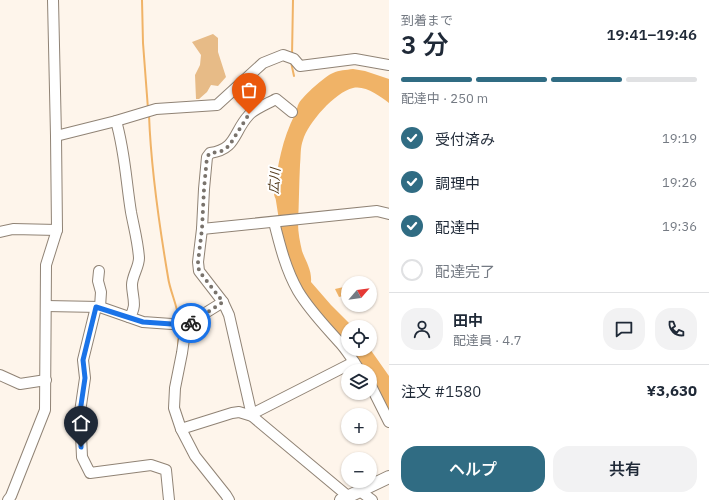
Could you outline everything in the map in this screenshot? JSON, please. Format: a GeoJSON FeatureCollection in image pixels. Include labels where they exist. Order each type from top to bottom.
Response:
{"type":"FeatureCollection","features":[{"type":"Feature","properties":{"kind":"main road"},"geometry":{"type":"LineString","coordinates":[[345,498],[389,477]]}},
{"type":"Feature","properties":{"kind":"street"},"geometry":{"type":"LineString","coordinates":[[8,500],[11,496],[45,410],[46,265],[56,230],[56,136],[53,0]]}},
{"type":"Feature","properties":{"kind":"street"},"geometry":{"type":"LineString","coordinates":[[56,136],[156,109],[217,105],[264,63],[283,55],[294,59],[300,66],[355,59],[389,65]]}},
{"type":"Feature","properties":{"kind":"street"},"geometry":{"type":"LineString","coordinates":[[252,415],[229,315],[223,302],[199,271],[198,262],[207,157],[210,153],[220,152],[226,148],[249,114],[276,99],[292,112]]}},
{"type":"Feature","properties":{"kind":"street"},"geometry":{"type":"LineString","coordinates":[[116,121],[122,142],[131,212],[137,236],[139,260],[132,284],[134,302],[133,313],[129,317]]}},
{"type":"Feature","properties":{"kind":"street"},"geometry":{"type":"LineString","coordinates":[[202,229],[377,210],[389,214]]}},
{"type":"Feature","properties":{"kind":"street"},"geometry":{"type":"LineString","coordinates":[[252,415],[354,362],[298,291],[288,272],[280,248],[276,222]]}},
{"type":"Feature","properties":{"kind":"street"},"geometry":{"type":"LineString","coordinates":[[0,232],[13,229],[56,230]]}},
{"type":"Feature","properties":{"kind":"street"},"geometry":{"type":"LineString","coordinates":[[99,271],[98,281],[101,292],[83,360],[85,378],[80,412],[82,457],[90,473],[151,465],[166,470],[169,500]]}},
{"type":"Feature","properties":{"kind":"street"},"geometry":{"type":"LineString","coordinates":[[46,306],[98,307],[143,322],[186,325],[223,302]]}},
{"type":"Feature","properties":{"kind":"street"},"geometry":{"type":"LineString","coordinates":[[186,325],[174,408],[181,429],[195,456],[229,500]]}},
{"type":"Feature","properties":{"kind":"street"},"geometry":{"type":"LineString","coordinates":[[0,375],[20,384],[46,380]]}},
{"type":"Feature","properties":{"kind":"street"},"geometry":{"type":"LineString","coordinates":[[377,398],[389,422]]}},
{"type":"Feature","properties":{"kind":"street"},"geometry":{"type":"LineString","coordinates":[[181,429],[232,413],[239,412],[252,415],[345,498]]}},
{"type":"Feature","properties":{"kind":"street"},"geometry":{"type":"LineString","coordinates":[[360,491],[372,500]]}},
{"type":"Feature","properties":{"kind":"shaded area"},"geometry":{"type":"Polygon","coordinates":[[[213,34],[218,38],[218,52],[226,77],[218,86],[211,85],[207,92],[199,99],[196,99],[195,75],[200,65],[201,55],[192,42],[213,34]]]}},
{"type":"Feature","properties":{"kind":"shaded area"},"geometry":{"type":"Polygon","coordinates":[[[353,69],[365,71],[389,79],[389,103],[377,94],[362,88],[358,87],[346,91],[338,95],[316,117],[310,125],[301,146],[298,223],[301,248],[310,270],[311,282],[346,320],[341,320],[341,340],[314,307],[298,282],[285,248],[274,196],[279,162],[284,143],[299,103],[314,86],[329,75],[338,71],[353,69]]]}},
{"type":"Feature","properties":{"kind":"shaded area"},"geometry":{"type":"Polygon","coordinates":[[[341,288],[341,296],[339,297],[335,289],[341,288]]]}},
{"type":"Feature","properties":{"kind":"shaded area"},"geometry":{"type":"Polygon","coordinates":[[[354,356],[375,356],[389,376],[389,410],[377,389],[377,364],[361,364],[354,356]]]}},
{"type":"Feature","properties":{"kind":"waterway"},"geometry":{"type":"LineString","coordinates":[[142,0],[143,43],[148,109]]}},
{"type":"Feature","properties":{"kind":"waterway"},"geometry":{"type":"LineString","coordinates":[[292,56],[293,0]]}},
{"type":"Feature","properties":{"kind":"waterway"},"geometry":{"type":"LineString","coordinates":[[291,62],[294,76]]}},
{"type":"Feature","properties":{"kind":"waterway"},"geometry":{"type":"LineString","coordinates":[[149,115],[159,217],[169,283],[179,322]]}},
{"type":"Feature","properties":{"kind":"waterway"},"geometry":{"type":"LineString","coordinates":[[178,346],[179,328]]}},
{"type":"Feature","properties":{"kind":"way so far"},"geometry":{"type":"LineString","coordinates":[[191,323],[223,302],[199,271],[198,262],[207,157],[210,153],[220,152],[229,146],[249,114]]}},
{"type":"Feature","properties":{"kind":"route"},"geometry":{"type":"LineString","coordinates":[[81,447],[80,412],[85,378],[83,360],[96,307],[100,307],[143,322],[186,325],[191,323]]}},
{"type":"Feature","properties":{"kind":"water label","name":"広川"},"geometry":{"type":"Point","coordinates":[274,181]}}]}
